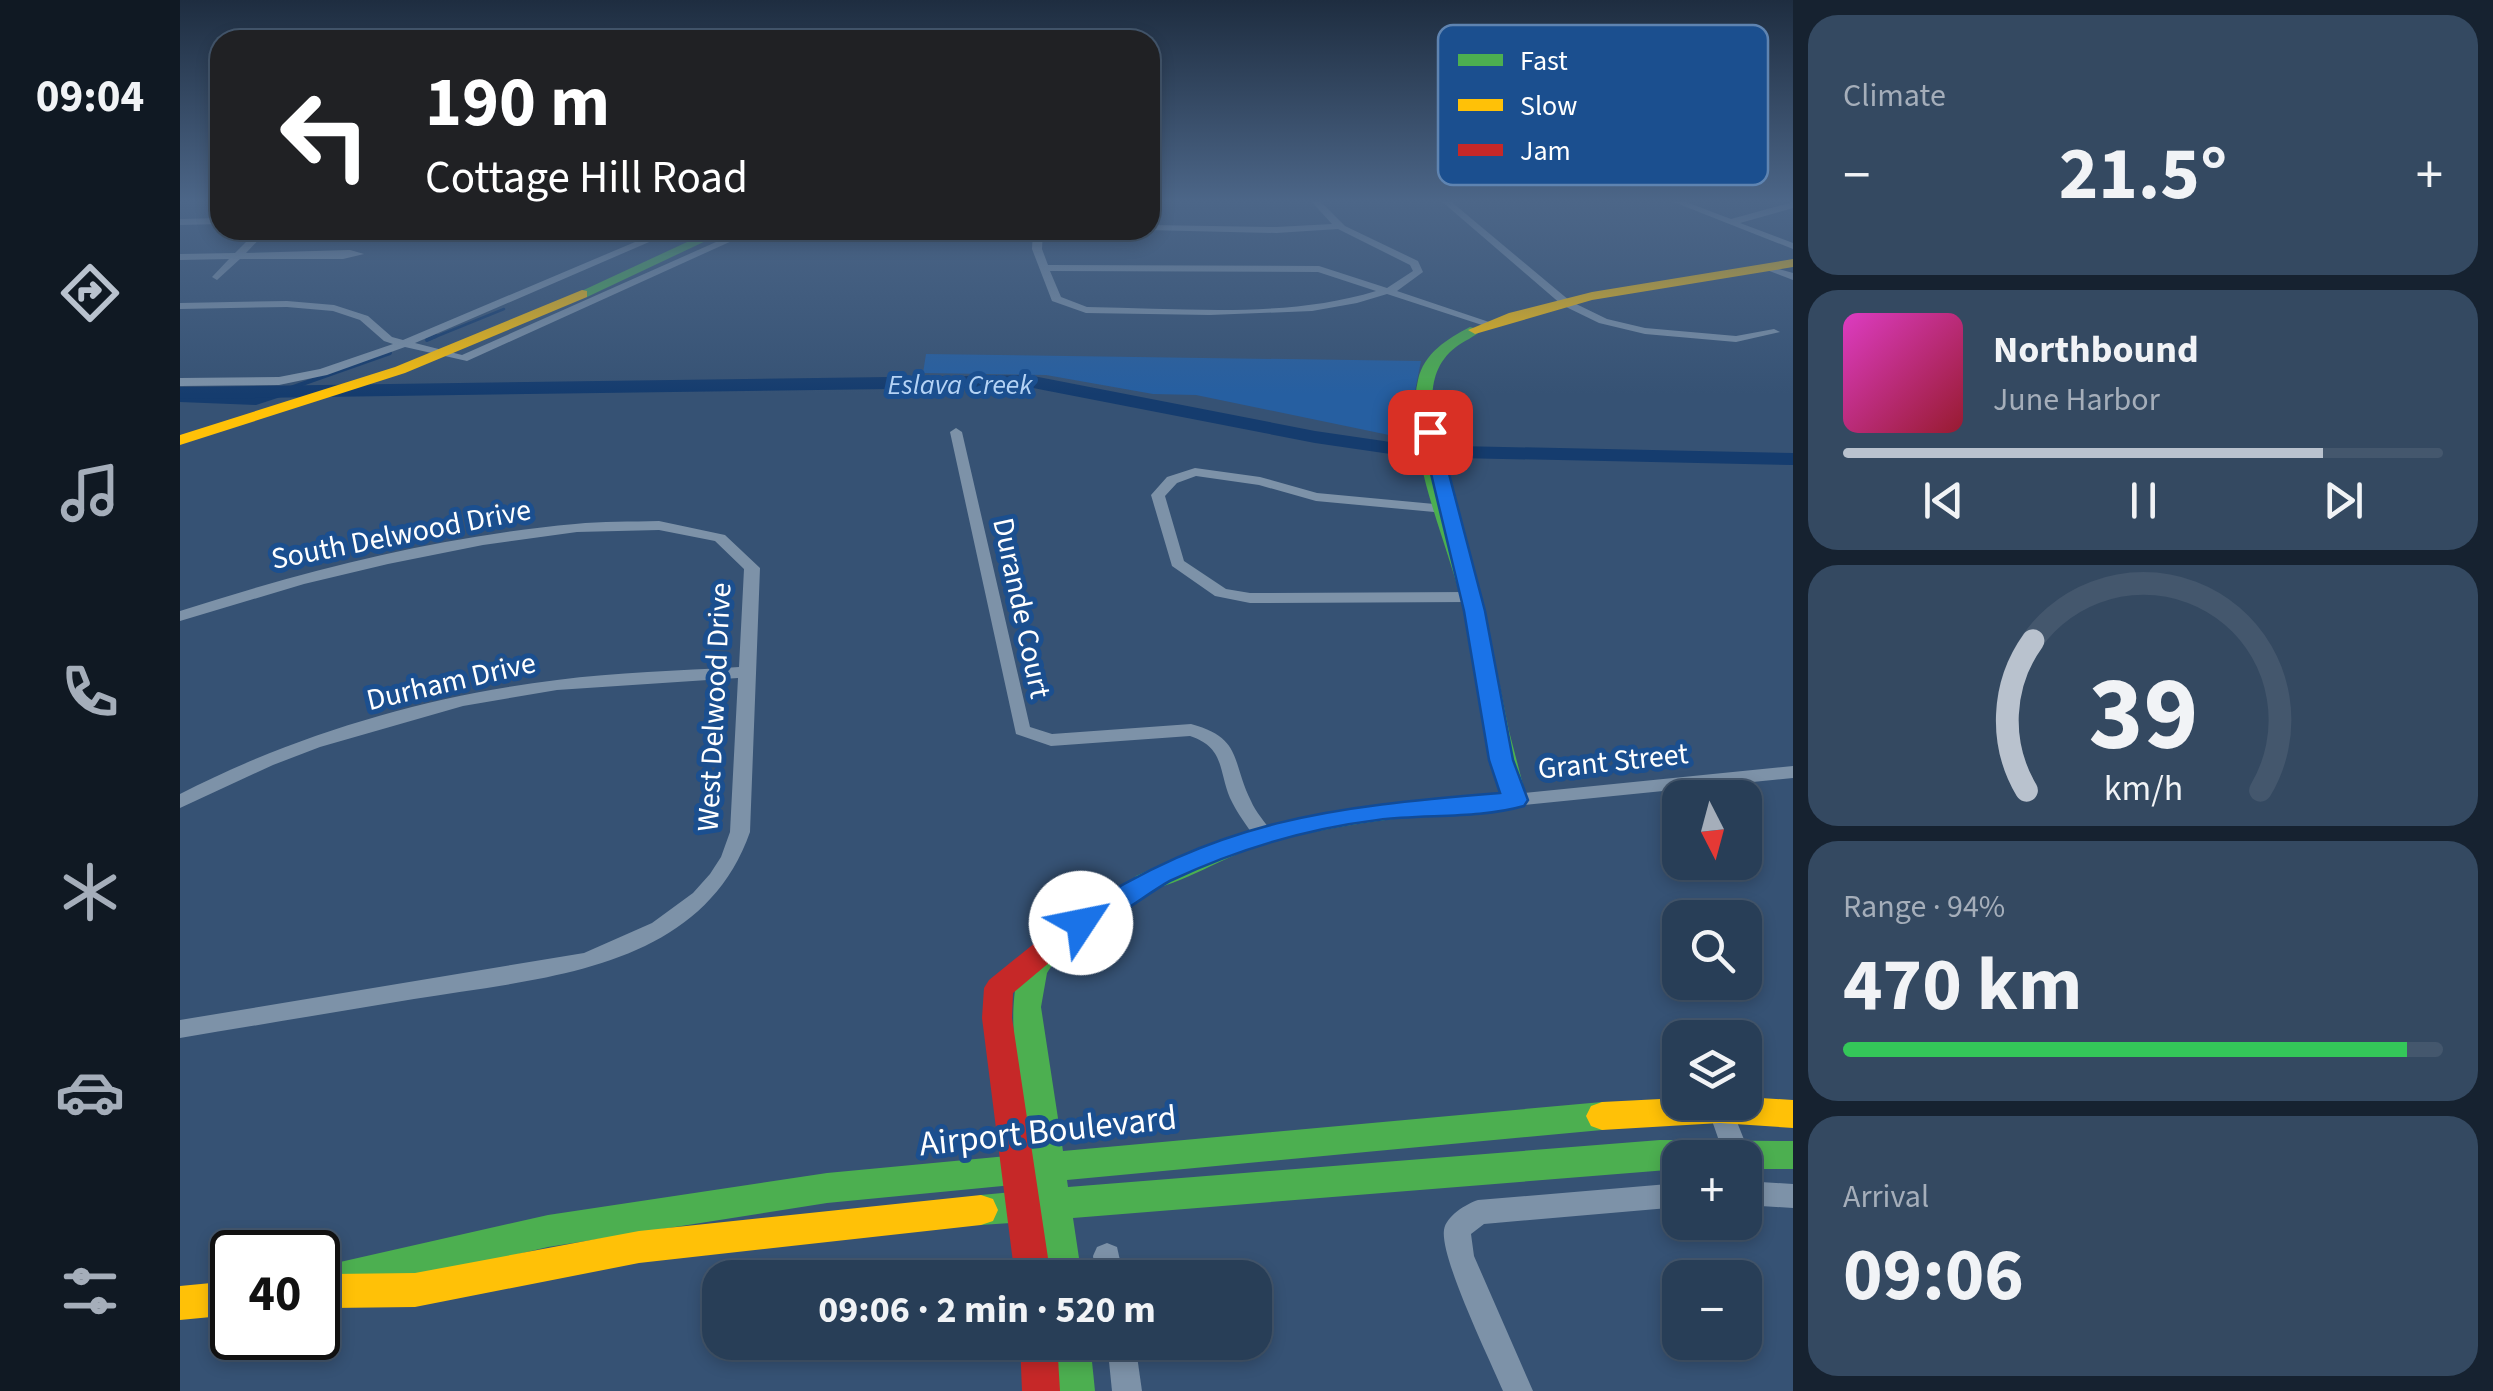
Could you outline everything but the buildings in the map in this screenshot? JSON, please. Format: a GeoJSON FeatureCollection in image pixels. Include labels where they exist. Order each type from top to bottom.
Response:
{"type":"FeatureCollection","features":[{"type":"Feature","properties":{"kind":"main road"},"geometry":{"type":"LineString","coordinates":[[437,351],[627,264]]}},
{"type":"Feature","properties":{"kind":"main road"},"geometry":{"type":"LineString","coordinates":[[180,440],[358,382],[642,264]]}},
{"type":"Feature","properties":{"kind":"main road"},"geometry":{"type":"LineString","coordinates":[[1515,800],[1504,769],[1470,597],[1434,452],[1424,398],[1433,360],[1486,323],[1566,303],[1783,264]]}},
{"type":"Feature","properties":{"kind":"main road"},"geometry":{"type":"LineString","coordinates":[[1474,804],[1504,769]]}},
{"type":"Feature","properties":{"kind":"main road","name":"Grant Street"},"geometry":{"type":"LineString","coordinates":[[1030,1260],[997,1003],[1008,976],[1143,882],[1264,834],[1326,818],[1515,800]]}},
{"type":"Feature","properties":{"kind":"main road"},"geometry":{"type":"LineString","coordinates":[[1051,946],[1033,971],[1026,1006],[1062,1260]]}},
{"type":"Feature","properties":{"kind":"main road","name":"Airport Boulevard"},"geometry":{"type":"LineString","coordinates":[[340,1283],[548,1231],[692,1207],[1049,1165],[1662,1112]]}},
{"type":"Feature","properties":{"kind":"main road","name":"Airport Boulevard"},"geometry":{"type":"LineString","coordinates":[[1762,1112],[1793,1114]]}},
{"type":"Feature","properties":{"kind":"main road","name":"Airport Boulevard"},"geometry":{"type":"LineString","coordinates":[[340,1288],[414,1290],[745,1232],[1662,1154]]}},
{"type":"Feature","properties":{"kind":"main road","name":"Airport Boulevard"},"geometry":{"type":"LineString","coordinates":[[1762,1167],[1793,1155]]}},
{"type":"Feature","properties":{"kind":"main road"},"geometry":{"type":"LineString","coordinates":[[180,1303],[210,1300]]}},
{"type":"Feature","properties":{"kind":"main road"},"geometry":{"type":"LineString","coordinates":[[1039,1360],[1041,1391]]}},
{"type":"Feature","properties":{"kind":"main road"},"geometry":{"type":"LineString","coordinates":[[1073,1360],[1076,1391]]}},
{"type":"Feature","properties":{"kind":"street"},"geometry":{"type":"LineString","coordinates":[[217,277],[231,264]]}},
{"type":"Feature","properties":{"kind":"street"},"geometry":{"type":"LineString","coordinates":[[180,382],[299,378],[405,343],[592,264]]}},
{"type":"Feature","properties":{"kind":"street"},"geometry":{"type":"LineString","coordinates":[[180,306],[287,304],[334,308],[364,318],[380,335],[464,359],[676,264]]}},
{"type":"Feature","properties":{"kind":"street"},"geometry":{"type":"LineString","coordinates":[[1044,264],[1056,298],[1066,306],[1165,310],[1292,309],[1388,290],[1409,281],[1418,267],[1412,264]]}},
{"type":"Feature","properties":{"kind":"street"},"geometry":{"type":"LineString","coordinates":[[1519,264],[1566,303],[1603,321],[1645,331],[1736,339],[1774,332]]}},
{"type":"Feature","properties":{"kind":"street"},"geometry":{"type":"LineString","coordinates":[[1768,267],[1793,276]]}},
{"type":"Feature","properties":{"kind":"street"},"geometry":{"type":"LineString","coordinates":[[1046,268],[1319,268],[1486,323]]}},
{"type":"Feature","properties":{"kind":"street","name":"Durande Court"},"geometry":{"type":"LineString","coordinates":[[956,432],[1022,730],[1051,740],[1191,730],[1205,734],[1226,749],[1242,804],[1264,834]]}},
{"type":"Feature","properties":{"kind":"street"},"geometry":{"type":"LineString","coordinates":[[1446,510],[1316,497],[1230,476],[1195,472],[1162,486],[1158,495],[1177,564],[1221,593],[1289,598],[1470,597]]}},
{"type":"Feature","properties":{"kind":"street","name":"South Delwood Drive"},"geometry":{"type":"LineString","coordinates":[[180,616],[390,558],[556,531],[663,525],[723,538],[748,556]]}},
{"type":"Feature","properties":{"kind":"street","name":"West Delwood Drive"},"geometry":{"type":"LineString","coordinates":[[180,1030],[587,961],[632,944],[690,908],[726,874],[740,832],[752,568],[748,556]]}},
{"type":"Feature","properties":{"kind":"street","name":"Durham Drive"},"geometry":{"type":"LineString","coordinates":[[180,802],[272,759],[453,703],[558,685],[747,672]]}},
{"type":"Feature","properties":{"kind":"street","name":"Grant Street"},"geometry":{"type":"LineString","coordinates":[[1515,800],[1793,772]]}},
{"type":"Feature","properties":{"kind":"street"},"geometry":{"type":"LineString","coordinates":[[1762,1182],[1793,1196]]}},
{"type":"Feature","properties":{"kind":"street"},"geometry":{"type":"LineString","coordinates":[[1518,1391],[1460,1256],[1457,1229],[1478,1212],[1662,1197]]}},
{"type":"Feature","properties":{"kind":"street"},"geometry":{"type":"LineString","coordinates":[[1123,1360],[1127,1391]]}},
{"type":"Feature","properties":{"kind":"shaded area"},"geometry":{"type":"Polygon","coordinates":[[[926,354],[1421,361],[1413,401],[1413,433],[1389,435],[1196,395],[1153,394],[1046,375],[923,373],[926,354]]]}},
{"type":"Feature","properties":{"kind":"shaded area"},"geometry":{"type":"Polygon","coordinates":[[[180,387],[305,389],[256,405],[180,402],[180,387]]]}},
{"type":"Feature","properties":{"kind":"waterway"},"geometry":{"type":"LineString","coordinates":[[430,339],[504,309]]}},
{"type":"Feature","properties":{"kind":"waterway"},"geometry":{"type":"LineString","coordinates":[[427,340],[436,336]]}},
{"type":"Feature","properties":{"kind":"waterway"},"geometry":{"type":"LineString","coordinates":[[285,390],[390,353]]}},
{"type":"Feature","properties":{"kind":"waterway","name":"Eslava Creek"},"geometry":{"type":"LineString","coordinates":[[180,393],[1028,381],[1315,437],[1411,451],[1506,456],[1793,459]]}},
{"type":"Feature","properties":{"kind":"traffic: fast"},"geometry":{"type":"LineString","coordinates":[[582,294],[648,264]]}},
{"type":"Feature","properties":{"kind":"traffic: fast"},"geometry":{"type":"LineString","coordinates":[[1145,883],[1192,861],[1281,831],[1370,814],[1515,800],[1469,588],[1433,466],[1423,407],[1425,383],[1437,357],[1475,330]]}},
{"type":"Feature","properties":{"kind":"traffic: fast"},"geometry":{"type":"LineString","coordinates":[[1047,951],[1033,971],[1026,1007],[1061,1260]]}},
{"type":"Feature","properties":{"kind":"traffic: fast"},"geometry":{"type":"LineString","coordinates":[[340,1279],[548,1231],[827,1188],[1602,1116]]}},
{"type":"Feature","properties":{"kind":"traffic: fast"},"geometry":{"type":"LineString","coordinates":[[981,1210],[1660,1154],[1793,1155]]}},
{"type":"Feature","properties":{"kind":"traffic: fast"},"geometry":{"type":"LineString","coordinates":[[1073,1360],[1076,1391]]}},
{"type":"Feature","properties":{"kind":"traffic: slow"},"geometry":{"type":"LineString","coordinates":[[1475,330],[1592,296],[1787,264]]}},
{"type":"Feature","properties":{"kind":"traffic: slow"},"geometry":{"type":"LineString","coordinates":[[180,440],[400,370],[582,294]]}},
{"type":"Feature","properties":{"kind":"traffic: slow"},"geometry":{"type":"LineString","coordinates":[[1602,1116],[1720,1109],[1793,1114]]}},
{"type":"Feature","properties":{"kind":"traffic: slow"},"geometry":{"type":"LineString","coordinates":[[340,1291],[415,1290],[639,1247],[981,1210]]}},
{"type":"Feature","properties":{"kind":"traffic: slow"},"geometry":{"type":"LineString","coordinates":[[180,1303],[210,1300]]}},
{"type":"Feature","properties":{"kind":"traffic: jam"},"geometry":{"type":"LineString","coordinates":[[1031,1260],[997,1018],[999,988],[1072,928],[1145,883]]}},
{"type":"Feature","properties":{"kind":"traffic: jam"},"geometry":{"type":"LineString","coordinates":[[1039,1360],[1041,1391]]}},
{"type":"Feature","properties":{"kind":"route"},"geometry":{"type":"LineString","coordinates":[[1081,923],[1143,882],[1202,855],[1288,826],[1378,811],[1515,800],[1501,760],[1474,611],[1446,510],[1430,432]]}}]}
